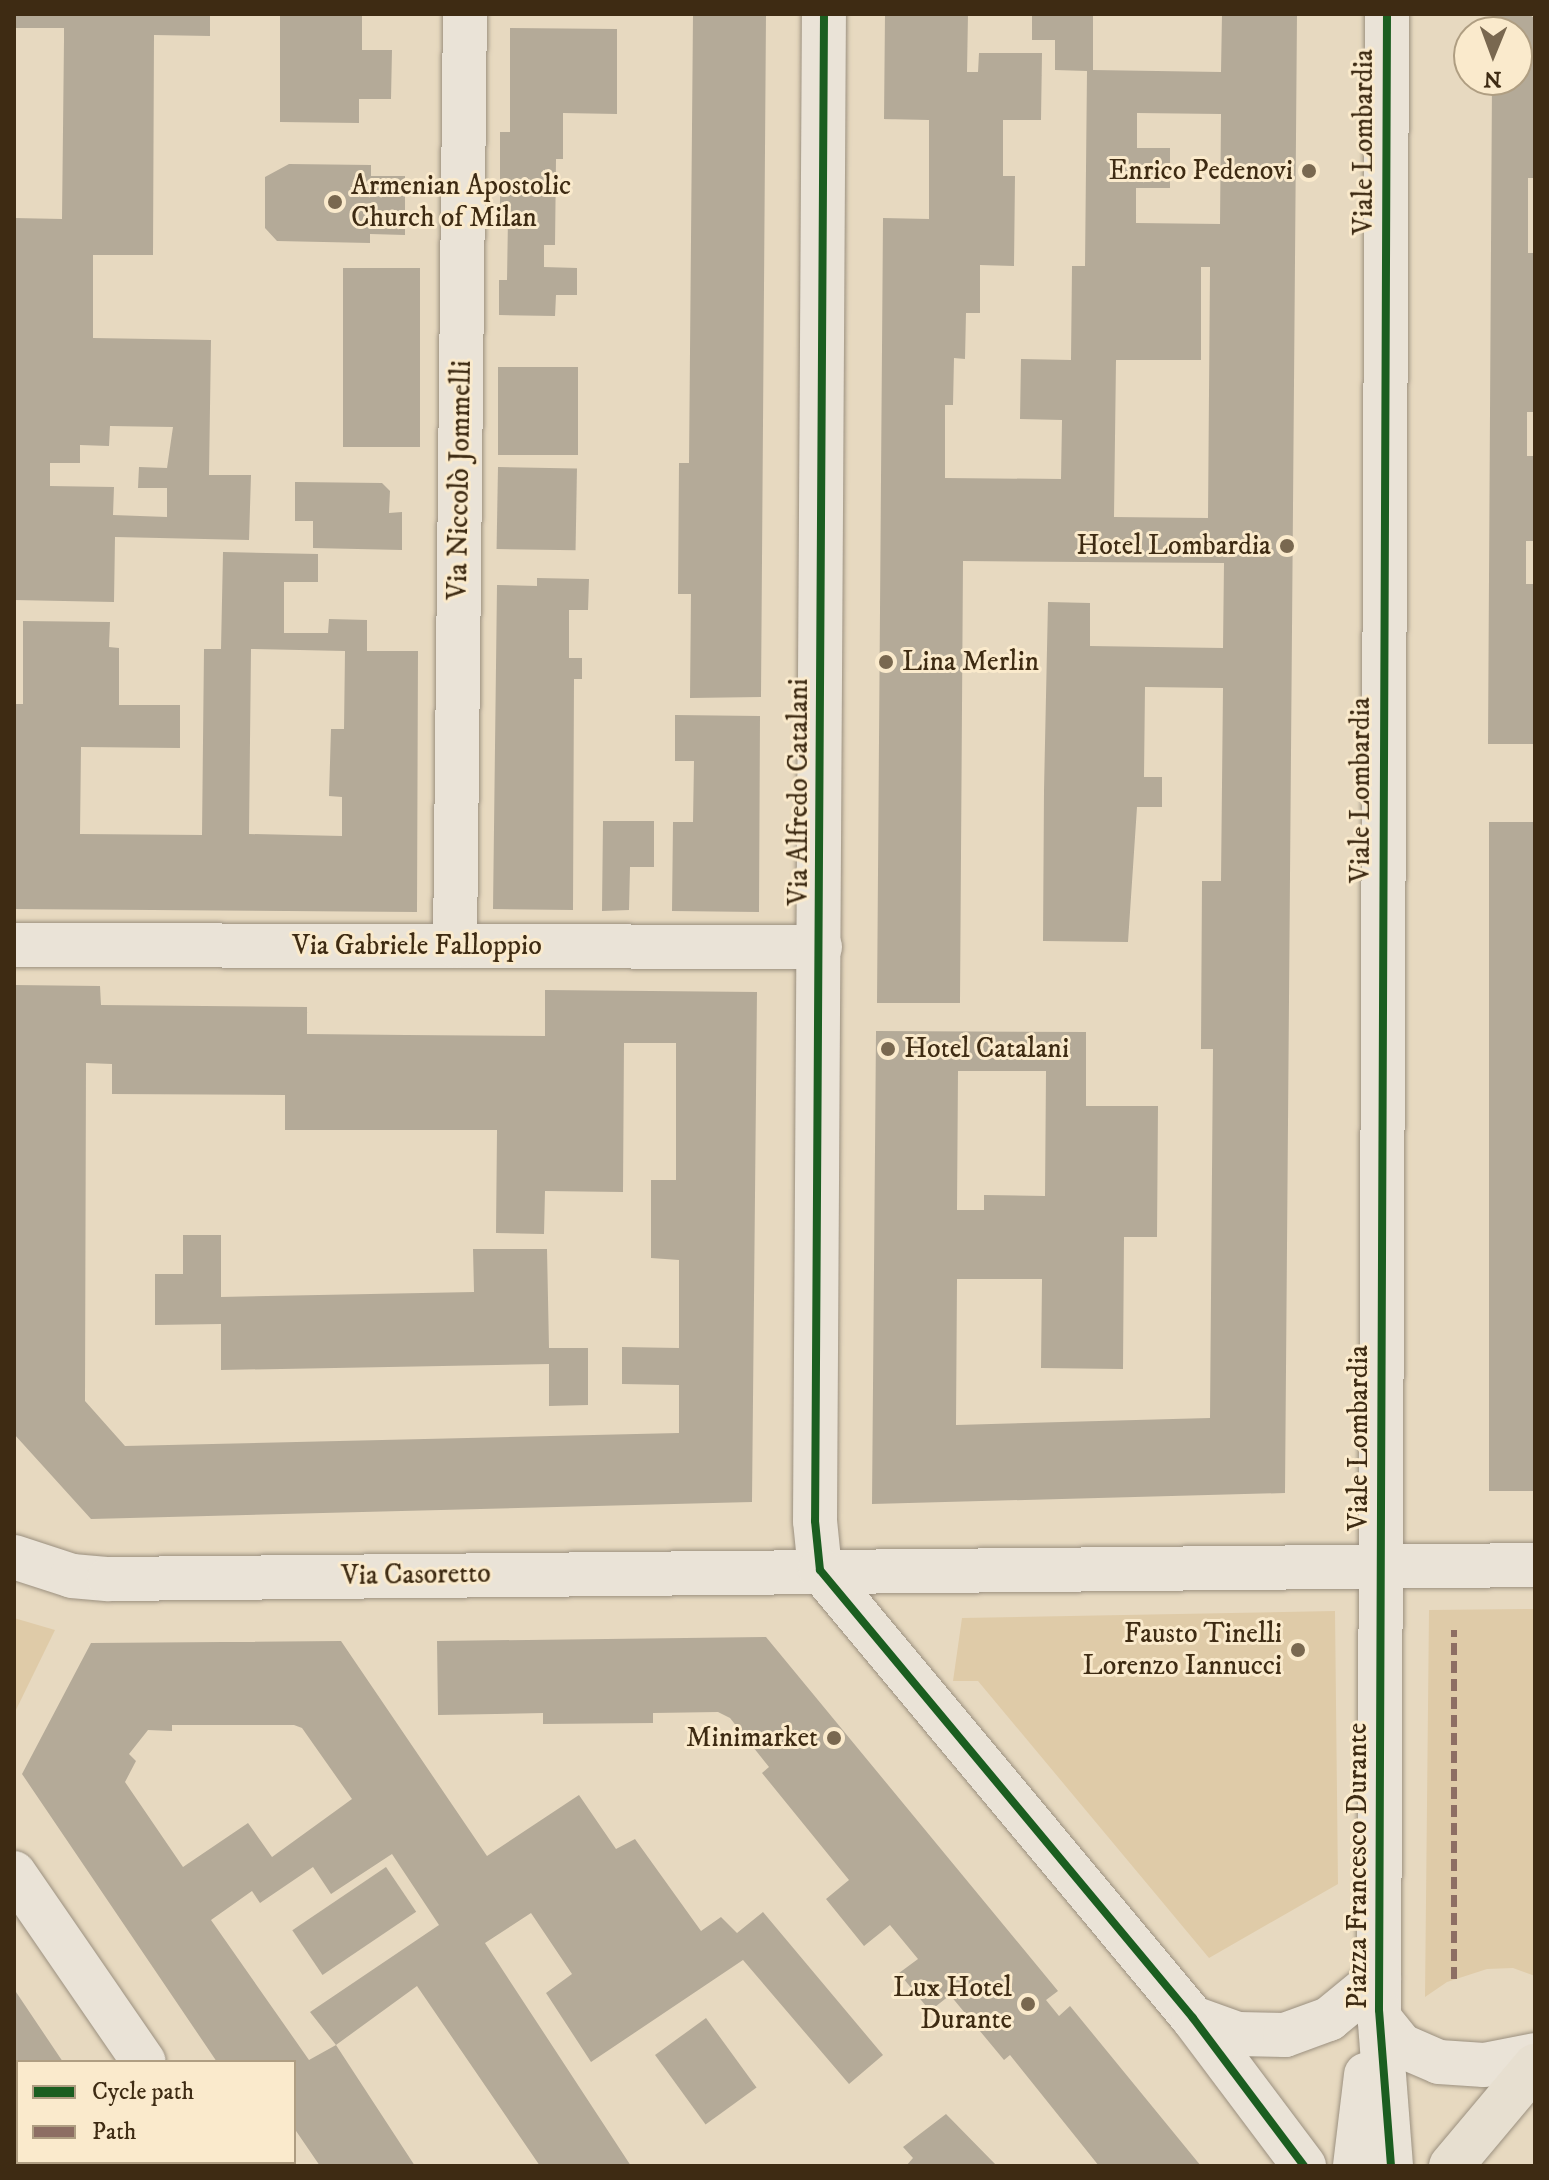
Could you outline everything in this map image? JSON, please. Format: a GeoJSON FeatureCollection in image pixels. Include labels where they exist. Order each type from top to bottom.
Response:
{"type":"FeatureCollection","features":[{"type":"Feature","properties":{"kind":"main road"},"geometry":{"type":"LineString","coordinates":[[1467,2158],[1535,2066]]}},
{"type":"Feature","properties":{"kind":"street","name":"Via Niccolò Jommelli"},"geometry":{"type":"LineString","coordinates":[[455,946],[465,14]]}},
{"type":"Feature","properties":{"kind":"street","name":"Via Alfredo Catalani"},"geometry":{"type":"LineString","coordinates":[[820,1570],[815,1521],[824,14]]}},
{"type":"Feature","properties":{"kind":"street","name":"Viale Lombardia"},"geometry":{"type":"LineString","coordinates":[[1380,1566],[1387,14]]}},
{"type":"Feature","properties":{"kind":"street","name":"Via Gabriele Falloppio"},"geometry":{"type":"LineString","coordinates":[[14,945],[820,947]]}},
{"type":"Feature","properties":{"kind":"street","name":"Via Casoretto"},"geometry":{"type":"LineString","coordinates":[[14,1557],[92,1579],[820,1570]]}},
{"type":"Feature","properties":{"kind":"street"},"geometry":{"type":"LineString","coordinates":[[820,1570],[1535,1565]]}},
{"type":"Feature","properties":{"kind":"street","name":"Piazza Francesco Durante"},"geometry":{"type":"LineString","coordinates":[[1380,1566],[1379,2002],[1391,2166]]}},
{"type":"Feature","properties":{"kind":"street"},"geometry":{"type":"LineString","coordinates":[[820,1570],[1193,2018],[1304,2166]]}},
{"type":"Feature","properties":{"kind":"street"},"geometry":{"type":"LineString","coordinates":[[14,1873],[143,2060]]}},
{"type":"Feature","properties":{"kind":"street"},"geometry":{"type":"LineString","coordinates":[[1193,2018],[1238,2034],[1285,2035],[1379,2002],[1402,2046],[1439,2062],[1484,2065],[1535,2055]]}},
{"type":"Feature","properties":{"kind":"street","name":"Piazza Francesco Durante"},"geometry":{"type":"LineString","coordinates":[[1355,2166],[1379,2002]]}},
{"type":"Feature","properties":{"kind":"shaded area"},"geometry":{"type":"Polygon","coordinates":[[[1535,1609],[1535,1976],[1513,1968],[1487,1969],[1447,1982],[1425,1997],[1429,1610],[1535,1609]]]}},
{"type":"Feature","properties":{"kind":"shaded area"},"geometry":{"type":"Polygon","coordinates":[[[1335,1611],[1338,1884],[1209,1958],[978,1681],[953,1681],[962,1618],[1335,1611]]]}},
{"type":"Feature","properties":{"kind":"shaded area"},"geometry":{"type":"Polygon","coordinates":[[[14,1618],[55,1630],[14,1714],[14,1618]]]}},
{"type":"Feature","properties":{"kind":"building"},"geometry":{"type":"Polygon","coordinates":[[[14,14],[210,14],[210,36],[154,35],[153,255],[93,255],[93,338],[211,340],[209,475],[251,475],[249,540],[115,537],[114,602],[14,600],[14,218],[62,219],[64,28],[14,28],[14,14]],[[110,426],[109,446],[80,445],[80,463],[50,463],[50,486],[114,487],[113,515],[167,517],[167,488],[138,488],[139,467],[167,468],[173,427],[110,426]]]}},
{"type":"Feature","properties":{"kind":"building"},"geometry":{"type":"Polygon","coordinates":[[[280,14],[362,14],[362,50],[392,50],[391,99],[359,99],[359,123],[280,122],[280,14]]]}},
{"type":"Feature","properties":{"kind":"building"},"geometry":{"type":"Polygon","coordinates":[[[693,14],[766,14],[761,697],[690,698],[691,594],[678,594],[679,463],[689,463],[693,14]]]}},
{"type":"Feature","properties":{"kind":"building"},"geometry":{"type":"Polygon","coordinates":[[[885,14],[968,14],[967,72],[978,72],[979,53],[1042,53],[1041,120],[1003,120],[1003,176],[1015,176],[1014,266],[980,265],[980,313],[966,313],[965,359],[954,358],[953,405],[945,405],[945,478],[1061,479],[1062,420],[1020,419],[1021,359],[1071,360],[1072,266],[1085,266],[1087,71],[1055,70],[1055,40],[1032,40],[1032,14],[1093,14],[1093,70],[1221,72],[1222,14],[1297,14],[1285,1493],[872,1504],[876,1031],[1086,1032],[1086,1106],[1158,1106],[1157,1237],[1124,1237],[1123,1369],[1041,1368],[1042,1279],[957,1279],[956,1425],[1210,1418],[1213,1049],[1201,1049],[1202,881],[1221,881],[1223,688],[1145,687],[1144,777],[1162,777],[1162,807],[1137,807],[1128,942],[1043,941],[1048,602],[1090,603],[1090,646],[1223,648],[1224,563],[963,561],[960,1003],[877,1003],[883,218],[929,219],[929,120],[884,119],[885,14]],[[1137,113],[1137,148],[1170,148],[1170,188],[1136,188],[1136,223],[1220,224],[1221,114],[1137,113]],[[1201,267],[1201,360],[1116,360],[1114,517],[1208,518],[1210,267],[1201,267]],[[958,1071],[957,1210],[984,1210],[984,1195],[1045,1196],[1046,1071],[958,1071]]]}},
{"type":"Feature","properties":{"kind":"building"},"geometry":{"type":"Polygon","coordinates":[[[1529,14],[1531,16],[1493,16],[1529,14]]]}},
{"type":"Feature","properties":{"kind":"building"},"geometry":{"type":"Polygon","coordinates":[[[1533,17],[1535,178],[1528,178],[1528,253],[1535,253],[1535,412],[1527,412],[1527,456],[1535,456],[1535,541],[1526,541],[1526,584],[1535,584],[1535,744],[1488,744],[1492,96],[1533,96],[1533,17]]]}},
{"type":"Feature","properties":{"kind":"building"},"geometry":{"type":"Polygon","coordinates":[[[510,28],[617,29],[617,114],[563,113],[563,159],[556,159],[555,245],[544,245],[544,267],[577,268],[577,295],[556,295],[555,316],[499,315],[499,280],[507,280],[508,218],[500,217],[500,132],[510,132],[510,28]]]}},
{"type":"Feature","properties":{"kind":"building","name":"Armenian Apostolic Church of Milan"},"geometry":{"type":"Polygon","coordinates":[[[289,164],[371,165],[371,176],[405,176],[405,235],[370,234],[370,243],[277,241],[265,228],[265,177],[289,164]]]}},
{"type":"Feature","properties":{"kind":"building"},"geometry":{"type":"Polygon","coordinates":[[[343,268],[420,268],[420,447],[343,447],[343,268]]]}},
{"type":"Feature","properties":{"kind":"building"},"geometry":{"type":"Polygon","coordinates":[[[498,367],[578,367],[578,455],[498,455],[498,367]]]}},
{"type":"Feature","properties":{"kind":"building"},"geometry":{"type":"Polygon","coordinates":[[[498,467],[577,468],[576,550],[497,549],[498,467]]]}},
{"type":"Feature","properties":{"kind":"building"},"geometry":{"type":"Polygon","coordinates":[[[295,482],[382,483],[390,491],[389,513],[402,512],[402,550],[313,548],[313,521],[295,521],[295,482]]]}},
{"type":"Feature","properties":{"kind":"building"},"geometry":{"type":"Polygon","coordinates":[[[223,552],[318,554],[318,582],[284,582],[284,633],[328,633],[329,619],[367,620],[367,651],[418,651],[417,912],[14,909],[14,704],[23,704],[23,621],[110,622],[109,647],[119,648],[119,705],[180,705],[180,748],[81,747],[80,834],[202,835],[204,649],[221,649],[223,552]],[[251,649],[249,834],[342,836],[342,797],[329,796],[331,729],[344,729],[345,651],[251,649]]]}},
{"type":"Feature","properties":{"kind":"building"},"geometry":{"type":"Polygon","coordinates":[[[537,578],[589,579],[588,610],[569,610],[569,658],[582,658],[582,679],[574,679],[573,910],[493,909],[497,585],[537,586],[537,578]]]}},
{"type":"Feature","properties":{"kind":"building"},"geometry":{"type":"Polygon","coordinates":[[[675,715],[760,716],[759,912],[672,911],[673,822],[693,822],[694,761],[675,761],[675,715]]]}},
{"type":"Feature","properties":{"kind":"building"},"geometry":{"type":"Polygon","coordinates":[[[603,821],[654,821],[654,867],[630,867],[629,910],[602,911],[603,821]]]}},
{"type":"Feature","properties":{"kind":"building"},"geometry":{"type":"Polygon","coordinates":[[[1489,822],[1535,822],[1535,1491],[1489,1491],[1489,822]]]}},
{"type":"Feature","properties":{"kind":"building"},"geometry":{"type":"Polygon","coordinates":[[[14,985],[100,986],[101,1005],[307,1007],[307,1034],[406,1035],[545,1036],[545,990],[757,992],[752,1502],[91,1519],[14,1434],[14,985]],[[624,1043],[623,1192],[545,1191],[544,1234],[496,1233],[497,1130],[285,1130],[285,1095],[112,1094],[112,1064],[86,1063],[85,1401],[125,1446],[679,1433],[679,1385],[622,1384],[622,1347],[679,1348],[679,1260],[651,1258],[651,1180],[676,1180],[676,1043],[624,1043]]]}},
{"type":"Feature","properties":{"kind":"building"},"geometry":{"type":"Polygon","coordinates":[[[183,1235],[221,1235],[221,1297],[474,1292],[473,1249],[547,1249],[549,1348],[588,1348],[588,1405],[549,1406],[549,1364],[221,1370],[221,1324],[155,1325],[155,1274],[183,1274],[183,1235]]]}},
{"type":"Feature","properties":{"kind":"building"},"geometry":{"type":"Polygon","coordinates":[[[766,1637],[1058,1991],[1046,2000],[1059,2016],[1070,2006],[1201,2166],[1099,2166],[1010,2055],[1004,2060],[950,1995],[930,2011],[899,1973],[918,1959],[890,1925],[864,1946],[826,1899],[849,1880],[762,1773],[769,1767],[730,1718],[718,1712],[653,1713],[653,1723],[543,1724],[543,1713],[438,1715],[437,1641],[766,1637]]]}},
{"type":"Feature","properties":{"kind":"building"},"geometry":{"type":"Polygon","coordinates":[[[341,1641],[487,1856],[579,1795],[616,1849],[635,1839],[701,1931],[721,1917],[737,1933],[763,1912],[883,2055],[849,2084],[743,1960],[591,2062],[546,1993],[572,1974],[531,1913],[485,1943],[631,2166],[540,2166],[417,1986],[336,2045],[415,2166],[320,2166],[296,2131],[296,2060],[216,2060],[22,1774],[91,1643],[341,1641]],[[172,1725],[172,1731],[148,1730],[129,1754],[136,1761],[125,1782],[183,1867],[248,1823],[272,1857],[352,1799],[302,1728],[294,1725],[172,1725]],[[392,1854],[331,1894],[313,1867],[260,1903],[252,1891],[211,1920],[309,2060],[336,2045],[310,2012],[439,1925],[392,1854]]]}},
{"type":"Feature","properties":{"kind":"building"},"geometry":{"type":"Polygon","coordinates":[[[386,1867],[416,1912],[323,1975],[292,1930],[386,1867]]]}},
{"type":"Feature","properties":{"kind":"building"},"geometry":{"type":"Polygon","coordinates":[[[14,1989],[62,2060],[16,2060],[16,2062],[14,1989]]]}},
{"type":"Feature","properties":{"kind":"building"},"geometry":{"type":"Polygon","coordinates":[[[706,2018],[757,2088],[706,2125],[655,2055],[706,2018]]]}},
{"type":"Feature","properties":{"kind":"building"},"geometry":{"type":"Polygon","coordinates":[[[946,2114],[997,2166],[906,2166],[913,2158],[903,2147],[946,2114]]]}},
{"type":"Feature","properties":{"kind":"building"},"geometry":{"type":"Polygon","coordinates":[[[35,2164],[130,2164],[130,2166],[35,2164]]]}},
{"type":"Feature","properties":{"kind":"marked path"},"geometry":{"type":"LineString","coordinates":[[1454,1630],[1454,1979]]}},
{"type":"Feature","properties":{"kind":"cycle path"},"geometry":{"type":"LineString","coordinates":[[824,14],[815,1521],[820,1570],[1193,2018],[1304,2166]]}},
{"type":"Feature","properties":{"kind":"cycle path"},"geometry":{"type":"LineString","coordinates":[[1387,14],[1379,2010],[1391,2166]]}},
{"type":"Feature","properties":{"kind":"place","name":"Enrico Pedenovi"},"geometry":{"type":"Point","coordinates":[1309,171]}},
{"type":"Feature","properties":{"kind":"place","name":"Armenian Apostolic Church of Milan"},"geometry":{"type":"Point","coordinates":[335,202]}},
{"type":"Feature","properties":{"kind":"place","name":"Hotel Lombardia"},"geometry":{"type":"Point","coordinates":[1287,546]}},
{"type":"Feature","properties":{"kind":"place","name":"Lina Merlin"},"geometry":{"type":"Point","coordinates":[886,662]}},
{"type":"Feature","properties":{"kind":"place","name":"Hotel Catalani"},"geometry":{"type":"Point","coordinates":[888,1049]}},
{"type":"Feature","properties":{"kind":"place","name":"Fausto Tinelli Lorenzo Iannucci"},"geometry":{"type":"Point","coordinates":[1298,1650]}},
{"type":"Feature","properties":{"kind":"place","name":"Minimarket"},"geometry":{"type":"Point","coordinates":[834,1738]}},
{"type":"Feature","properties":{"kind":"place","name":"Lux Hotel Durante"},"geometry":{"type":"Point","coordinates":[1028,2004]}}]}
